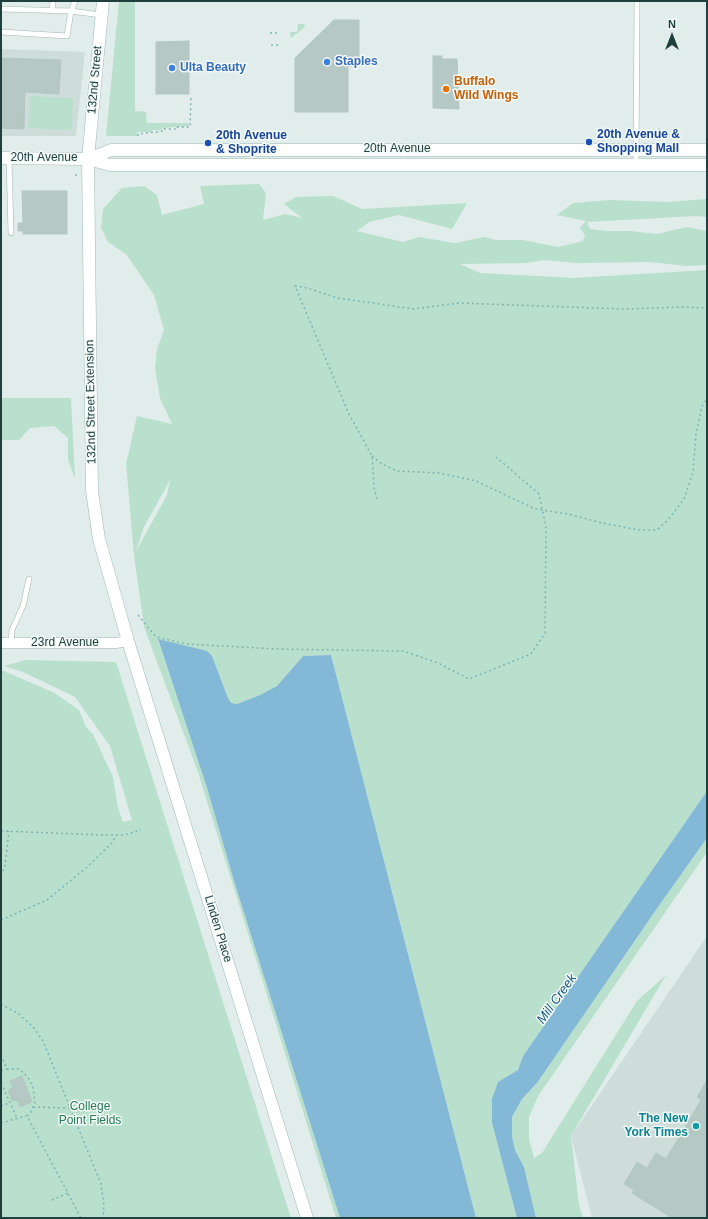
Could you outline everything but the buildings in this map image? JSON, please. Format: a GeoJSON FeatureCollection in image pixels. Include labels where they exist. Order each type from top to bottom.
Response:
{"type":"FeatureCollection","features":[{"type":"Feature","properties":{"kind":"street","name":"132nd Street"},"geometry":{"type":"LineString","coordinates":[[88,159],[103,1]]}},
{"type":"Feature","properties":{"kind":"street","name":"20th Avenue"},"geometry":{"type":"LineString","coordinates":[[88,159],[111,150],[707,150]]}},
{"type":"Feature","properties":{"kind":"street","name":"20th Avenue"},"geometry":{"type":"LineString","coordinates":[[5,158],[88,159],[110,165],[707,165]]}},
{"type":"Feature","properties":{"kind":"street","name":"132nd Street Extension"},"geometry":{"type":"LineString","coordinates":[[88,159],[92,491],[99,540],[128,641]]}},
{"type":"Feature","properties":{"kind":"street","name":"23rd Avenue"},"geometry":{"type":"LineString","coordinates":[[6,643],[116,643],[128,641]]}},
{"type":"Feature","properties":{"kind":"street","name":"Linden Place"},"geometry":{"type":"LineString","coordinates":[[128,641],[307,1218]]}},
{"type":"Feature","properties":{"kind":"lane"},"geometry":{"type":"LineString","coordinates":[[52,11],[53,1]]}},
{"type":"Feature","properties":{"kind":"lane"},"geometry":{"type":"LineString","coordinates":[[1,32],[67,36],[71,11],[75,1]]}},
{"type":"Feature","properties":{"kind":"lane"},"geometry":{"type":"LineString","coordinates":[[636,166],[637,1]]}},
{"type":"Feature","properties":{"kind":"lane"},"geometry":{"type":"LineString","coordinates":[[1,9],[71,11],[101,15]]}},
{"type":"Feature","properties":{"kind":"lane"},"geometry":{"type":"LineString","coordinates":[[5,158],[10,233]]}},
{"type":"Feature","properties":{"kind":"lane"},"geometry":{"type":"LineString","coordinates":[[6,643],[23,606],[29,579]]}},
{"type":"Feature","properties":{"kind":"path"},"geometry":{"type":"LineString","coordinates":[[270,33],[278,33]]}},
{"type":"Feature","properties":{"kind":"path"},"geometry":{"type":"LineString","coordinates":[[271,45],[280,45]]}},
{"type":"Feature","properties":{"kind":"path"},"geometry":{"type":"LineString","coordinates":[[138,136],[138,134],[164,131],[164,129],[175,129],[175,127],[190,127],[191,96]]}},
{"type":"Feature","properties":{"kind":"path"},"geometry":{"type":"LineString","coordinates":[[651,137],[662,127]]}},
{"type":"Feature","properties":{"kind":"path"},"geometry":{"type":"LineString","coordinates":[[707,308],[684,307],[624,309],[459,303],[414,309],[338,298],[307,288],[295,286],[349,414],[372,456],[382,464],[397,471],[439,473],[476,481],[530,507],[639,530],[657,530],[668,520],[684,499],[693,472],[696,434],[702,406],[707,400]]}},
{"type":"Feature","properties":{"kind":"path"},"geometry":{"type":"LineString","coordinates":[[372,456],[374,487],[377,499]]}},
{"type":"Feature","properties":{"kind":"path"},"geometry":{"type":"LineString","coordinates":[[138,615],[156,637],[186,644],[277,649],[403,651],[438,663],[469,679],[531,654],[545,633],[546,527],[539,494],[496,457]]}},
{"type":"Feature","properties":{"kind":"path"},"geometry":{"type":"LineString","coordinates":[[1,831],[124,835],[141,830]]}},
{"type":"Feature","properties":{"kind":"path"},"geometry":{"type":"LineString","coordinates":[[1,876],[5,866],[9,831]]}},
{"type":"Feature","properties":{"kind":"path"},"geometry":{"type":"LineString","coordinates":[[1,920],[48,900],[86,868],[112,843],[116,835]]}},
{"type":"Feature","properties":{"kind":"path"},"geometry":{"type":"LineString","coordinates":[[1,1004],[19,1014],[34,1028],[43,1041],[71,1108],[100,1184],[104,1205],[102,1218]]}},
{"type":"Feature","properties":{"kind":"path"},"geometry":{"type":"LineString","coordinates":[[1,1027],[1,1046]]}},
{"type":"Feature","properties":{"kind":"path"},"geometry":{"type":"LineString","coordinates":[[1,1055],[7,1069]]}},
{"type":"Feature","properties":{"kind":"path"},"geometry":{"type":"LineString","coordinates":[[1,1071],[7,1069],[19,1069],[28,1077],[35,1102],[31,1112],[27,1116],[1,1123]]}},
{"type":"Feature","properties":{"kind":"path"},"geometry":{"type":"LineString","coordinates":[[1,1082],[17,1118]]}},
{"type":"Feature","properties":{"kind":"path"},"geometry":{"type":"LineString","coordinates":[[1,1106],[10,1103]]}},
{"type":"Feature","properties":{"kind":"path"},"geometry":{"type":"LineString","coordinates":[[32,1107],[71,1108]]}},
{"type":"Feature","properties":{"kind":"path"},"geometry":{"type":"LineString","coordinates":[[27,1116],[81,1218]]}},
{"type":"Feature","properties":{"kind":"path"},"geometry":{"type":"LineString","coordinates":[[52,1200],[68,1193]]}},
{"type":"Feature","properties":{"kind":"shaded area"},"geometry":{"type":"Polygon","coordinates":[[[1,49],[85,52],[76,136],[1,136],[1,49]]]}},
{"type":"Feature","properties":{"kind":"shaded area"},"geometry":{"type":"Polygon","coordinates":[[[707,936],[707,1218],[592,1218],[571,1136],[707,936]]]}},
{"type":"Feature","properties":{"kind":"green space"},"geometry":{"type":"Polygon","coordinates":[[[119,1],[135,1],[135,111],[146,112],[147,123],[188,123],[188,126],[162,128],[162,130],[152,130],[152,132],[137,132],[137,136],[106,136],[119,1]]]}},
{"type":"Feature","properties":{"kind":"green space"},"geometry":{"type":"Polygon","coordinates":[[[298,24],[304,24],[305,27],[291,38],[290,32],[297,32],[298,24]]]}},
{"type":"Feature","properties":{"kind":"green space"},"geometry":{"type":"Polygon","coordinates":[[[30,96],[73,98],[72,130],[28,128],[30,96]]]}},
{"type":"Feature","properties":{"kind":"green space"},"geometry":{"type":"Polygon","coordinates":[[[259,184],[266,193],[263,220],[285,214],[302,218],[284,204],[296,197],[333,196],[362,209],[467,203],[452,229],[399,215],[369,222],[357,231],[403,242],[419,237],[455,243],[484,237],[496,240],[523,240],[558,247],[583,241],[585,235],[580,228],[586,221],[557,215],[573,203],[610,200],[667,202],[707,199],[707,217],[696,216],[587,222],[590,229],[607,231],[630,231],[657,234],[687,227],[707,231],[707,265],[687,266],[650,262],[578,263],[543,260],[527,263],[460,264],[480,273],[574,278],[707,270],[707,791],[523,1056],[518,1070],[498,1083],[492,1123],[517,1218],[476,1218],[331,655],[303,656],[277,686],[260,695],[237,704],[231,703],[228,698],[212,656],[158,640],[207,788],[234,881],[340,1218],[336,1218],[197,769],[144,627],[134,555],[126,464],[137,416],[172,424],[160,398],[155,368],[157,349],[164,330],[154,295],[126,254],[108,242],[101,228],[103,209],[122,188],[144,186],[157,195],[162,215],[204,204],[200,186],[259,184]],[[170,480],[144,527],[135,553],[167,495],[170,480]]]}},
{"type":"Feature","properties":{"kind":"green space"},"geometry":{"type":"Polygon","coordinates":[[[1,398],[71,398],[75,479],[68,459],[68,438],[54,426],[30,428],[19,440],[1,440],[1,398]]]}},
{"type":"Feature","properties":{"kind":"green space","name":"College Point Fields"},"geometry":{"type":"Polygon","coordinates":[[[26,660],[116,662],[291,1218],[1,1218],[1,670],[53,692],[79,710],[86,727],[93,734],[113,777],[118,808],[123,822],[132,820],[110,746],[75,697],[23,672],[4,666],[26,660]]]}},
{"type":"Feature","properties":{"kind":"green space"},"geometry":{"type":"Polygon","coordinates":[[[707,838],[707,852],[538,1096],[529,1117],[529,1139],[534,1158],[542,1153],[637,1001],[666,975],[571,1136],[579,1205],[583,1218],[536,1218],[524,1167],[515,1150],[512,1136],[512,1117],[522,1099],[537,1083],[707,838]]]}},
{"type":"Feature","properties":{"kind":"water"},"geometry":{"type":"Polygon","coordinates":[[[158,639],[207,651],[212,656],[228,698],[231,703],[237,704],[260,695],[277,686],[303,656],[331,655],[476,1218],[340,1218],[234,881],[207,788],[158,639]]]}},
{"type":"Feature","properties":{"kind":"water"},"geometry":{"type":"Polygon","coordinates":[[[707,791],[707,838],[537,1083],[522,1099],[512,1117],[512,1136],[515,1150],[524,1167],[536,1218],[517,1218],[492,1123],[492,1099],[498,1082],[518,1070],[523,1056],[707,791]]]}},
{"type":"Feature","properties":{"kind":"place","name":"Staples"},"geometry":{"type":"Point","coordinates":[327,62]}},
{"type":"Feature","properties":{"kind":"place","name":"Ulta Beauty"},"geometry":{"type":"Point","coordinates":[172,68]}},
{"type":"Feature","properties":{"kind":"place","name":"Buffalo Wild Wings"},"geometry":{"type":"Point","coordinates":[446,89]}},
{"type":"Feature","properties":{"kind":"place","name":"20th Avenue & Shopping Mall"},"geometry":{"type":"Point","coordinates":[589,142]}},
{"type":"Feature","properties":{"kind":"place","name":"20th Avenue & Shoprite"},"geometry":{"type":"Point","coordinates":[208,143]}},
{"type":"Feature","properties":{"kind":"place","name":"The New York Times"},"geometry":{"type":"Point","coordinates":[696,1126]}},
{"type":"Feature","properties":{"kind":"water label","name":"Mill Creek"},"geometry":{"type":"Point","coordinates":[557,999]}}]}
